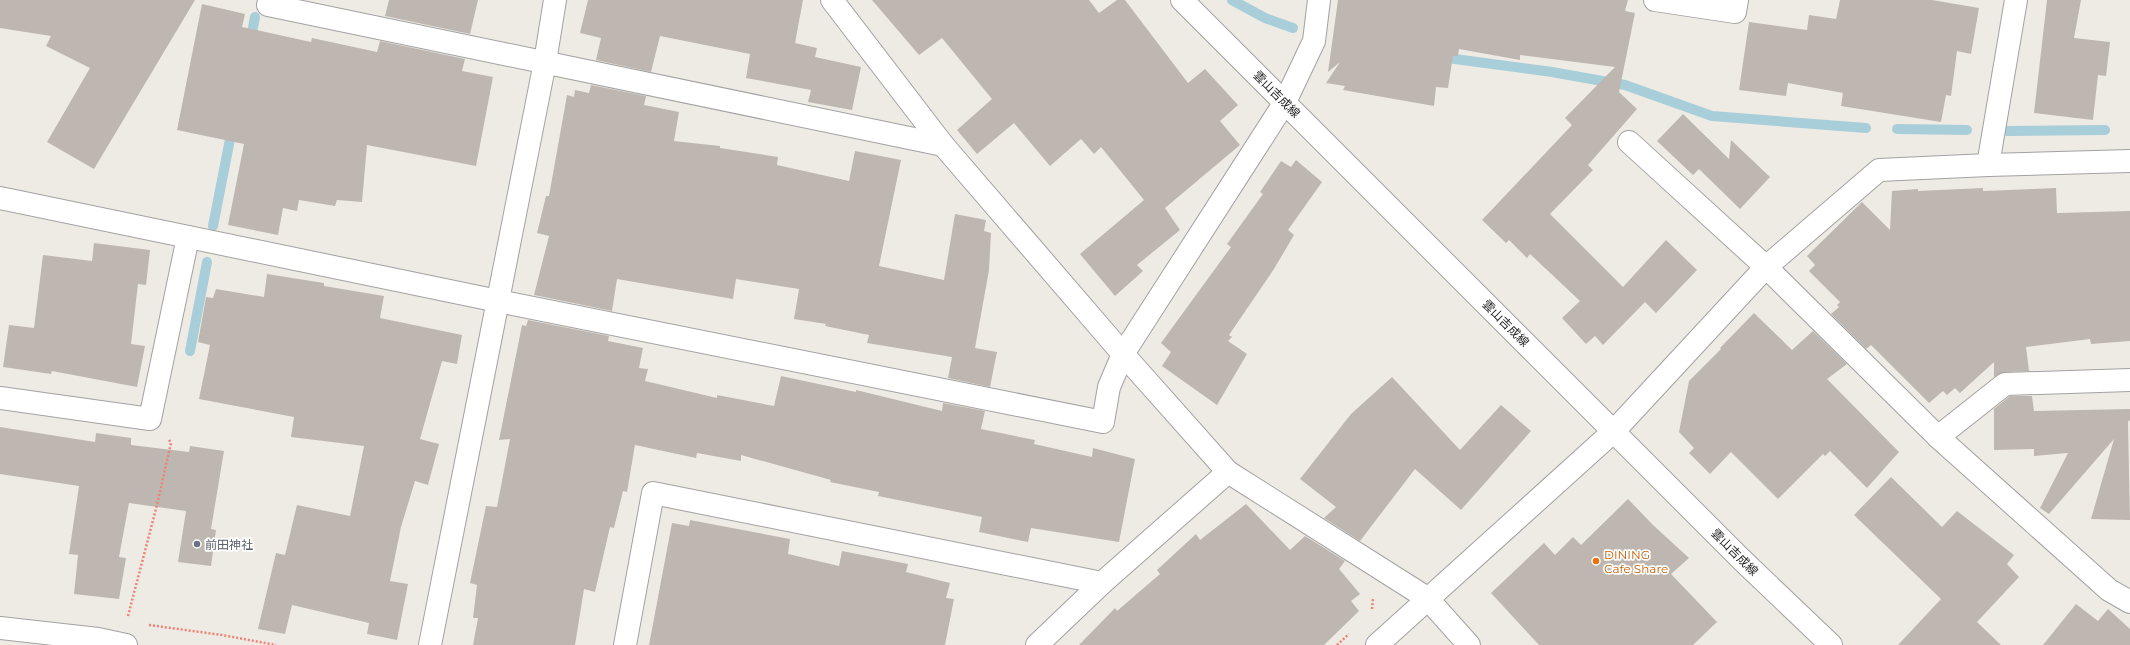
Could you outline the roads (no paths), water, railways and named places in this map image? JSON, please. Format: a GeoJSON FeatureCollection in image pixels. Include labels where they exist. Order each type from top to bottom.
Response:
{"type":"FeatureCollection","features":[{"type":"Feature","properties":{"kind":"street"},"geometry":{"type":"LineString","coordinates":[[430,645],[545,62],[555,0]]}},
{"type":"Feature","properties":{"kind":"street"},"geometry":{"type":"LineString","coordinates":[[832,0],[943,145],[1123,354],[1228,472],[1427,598],[1469,645]]}},
{"type":"Feature","properties":{"kind":"street","name":"雲山吉成線"},"geometry":{"type":"LineString","coordinates":[[1182,0],[1741,559],[1831,645]]}},
{"type":"Feature","properties":{"kind":"street"},"geometry":{"type":"LineString","coordinates":[[0,198],[498,301],[1103,422],[1109,387],[1123,354],[1285,102],[1314,41],[1319,0]]}},
{"type":"Feature","properties":{"kind":"street"},"geometry":{"type":"LineString","coordinates":[[1655,0],[1734,12],[1737,0]]}},
{"type":"Feature","properties":{"kind":"street"},"geometry":{"type":"LineString","coordinates":[[1988,164],[2016,0]]}},
{"type":"Feature","properties":{"kind":"street"},"geometry":{"type":"LineString","coordinates":[[268,5],[943,145]]}},
{"type":"Feature","properties":{"kind":"street"},"geometry":{"type":"LineString","coordinates":[[1629,142],[1766,267],[1938,437],[2119,589],[2130,602]]}},
{"type":"Feature","properties":{"kind":"street"},"geometry":{"type":"LineString","coordinates":[[1377,645],[1427,598],[1614,431],[1766,267],[1879,170],[1988,164],[2130,161]]}},
{"type":"Feature","properties":{"kind":"street"},"geometry":{"type":"LineString","coordinates":[[0,398],[150,419],[188,237]]}},
{"type":"Feature","properties":{"kind":"street"},"geometry":{"type":"LineString","coordinates":[[1938,437],[2005,384],[2130,380]]}},
{"type":"Feature","properties":{"kind":"street"},"geometry":{"type":"LineString","coordinates":[[1037,645],[1102,583],[1228,472]]}},
{"type":"Feature","properties":{"kind":"street"},"geometry":{"type":"LineString","coordinates":[[625,645],[653,493],[1102,583]]}},
{"type":"Feature","properties":{"kind":"street"},"geometry":{"type":"LineString","coordinates":[[0,628],[98,640],[126,645]]}},
{"type":"Feature","properties":{"kind":"waterway"},"geometry":{"type":"LineString","coordinates":[[1232,0],[1265,18],[1293,28]]}},
{"type":"Feature","properties":{"kind":"waterway"},"geometry":{"type":"LineString","coordinates":[[250,43],[255,17]]}},
{"type":"Feature","properties":{"kind":"waterway"},"geometry":{"type":"LineString","coordinates":[[1440,57],[1552,72],[1625,85],[1712,116],[1866,128]]}},
{"type":"Feature","properties":{"kind":"waterway"},"geometry":{"type":"LineString","coordinates":[[213,226],[232,129]]}},
{"type":"Feature","properties":{"kind":"waterway"},"geometry":{"type":"LineString","coordinates":[[1897,129],[1967,130]]}},
{"type":"Feature","properties":{"kind":"waterway"},"geometry":{"type":"LineString","coordinates":[[2007,131],[2105,130]]}},
{"type":"Feature","properties":{"kind":"waterway"},"geometry":{"type":"LineString","coordinates":[[190,351],[207,262]]}},
{"type":"Feature","properties":{"kind":"place","name":"前田神社"},"geometry":{"type":"Point","coordinates":[197,544]}},
{"type":"Feature","properties":{"kind":"place","name":"DINING Cafe Share"},"geometry":{"type":"Point","coordinates":[1596,561]}}]}
